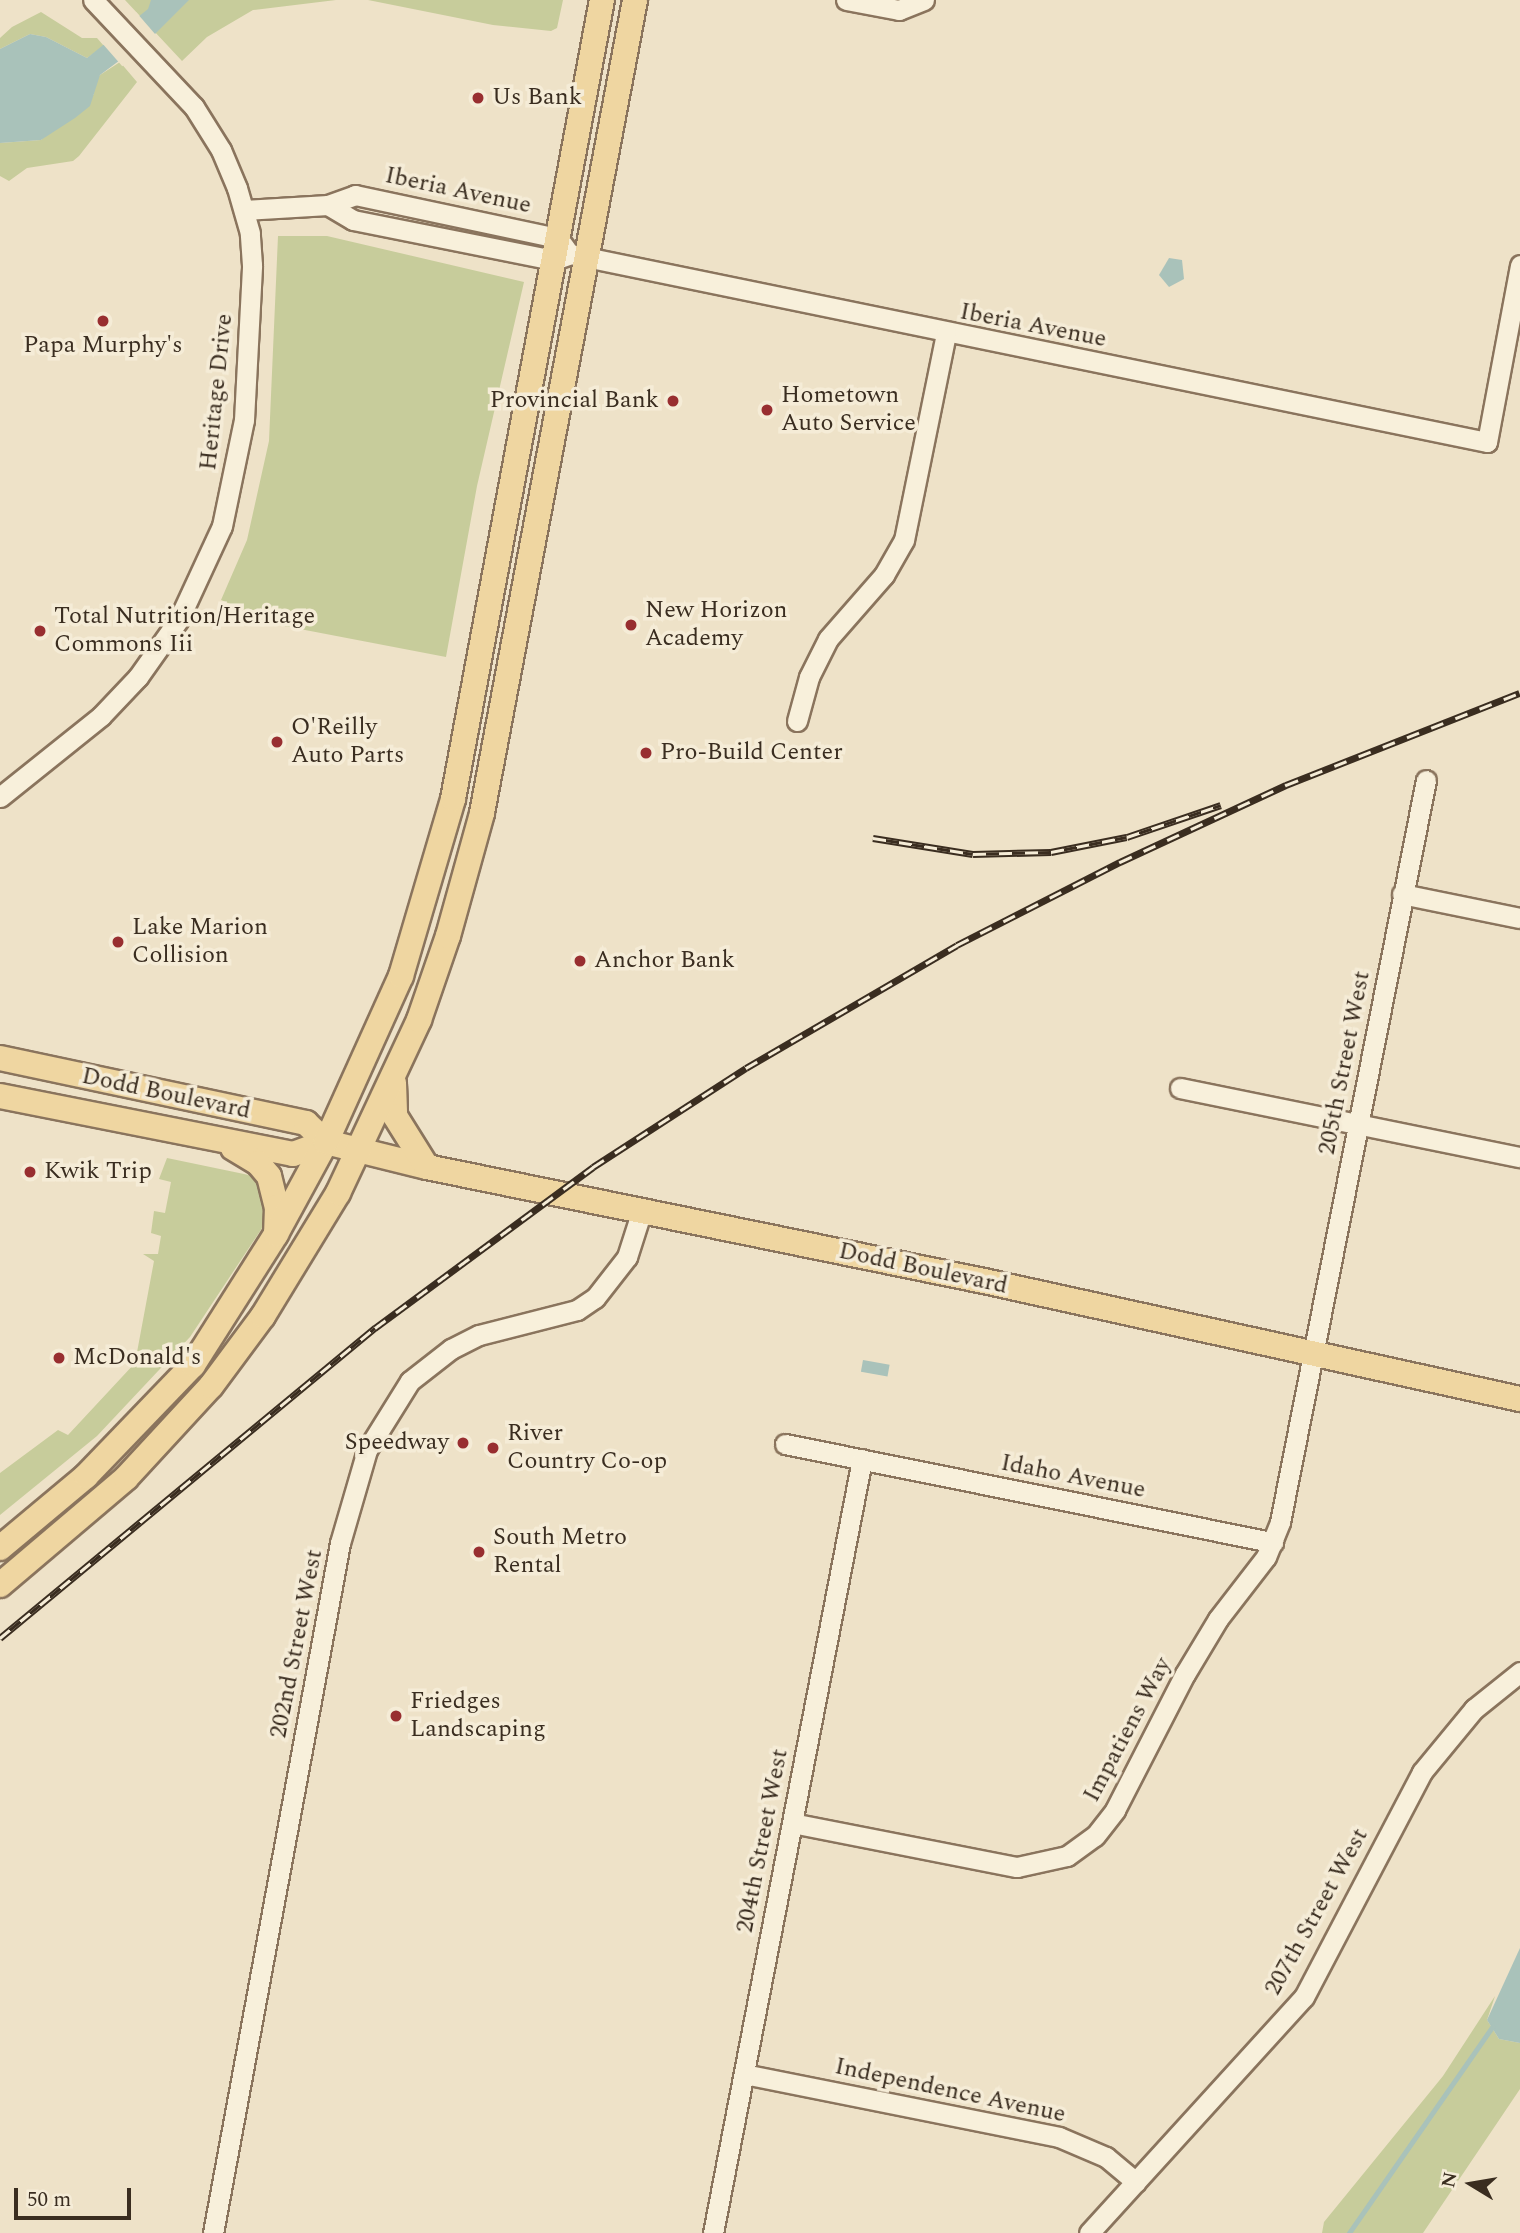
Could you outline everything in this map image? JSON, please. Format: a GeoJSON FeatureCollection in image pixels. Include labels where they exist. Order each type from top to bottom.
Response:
{"type":"FeatureCollection","features":[{"type":"Feature","properties":{"kind":"main road"},"geometry":{"type":"LineString","coordinates":[[0,1585],[126,1478],[211,1386],[262,1316],[360,1150],[396,1075],[448,936],[482,813],[568,253],[602,0]]}},
{"type":"Feature","properties":{"kind":"main road"},"geometry":{"type":"LineString","coordinates":[[0,1577],[9,1555],[2,1543],[86,1476],[193,1365],[276,1234],[326,1142],[380,1028],[436,866],[568,253],[635,0]]}},
{"type":"Feature","properties":{"kind":"main road","name":"Dodd Boulevard"},"geometry":{"type":"LineString","coordinates":[[0,1058],[306,1123],[326,1142],[427,1167],[984,1281],[1313,1356],[1520,1399]]}},
{"type":"Feature","properties":{"kind":"main road"},"geometry":{"type":"LineString","coordinates":[[0,1069],[35,1065]]}},
{"type":"Feature","properties":{"kind":"main road"},"geometry":{"type":"LineString","coordinates":[[396,1075],[391,1105],[427,1167]]}},
{"type":"Feature","properties":{"kind":"main road","name":"Dodd Boulevard"},"geometry":{"type":"LineString","coordinates":[[0,1096],[293,1154],[326,1142]]}},
{"type":"Feature","properties":{"kind":"main road"},"geometry":{"type":"LineString","coordinates":[[210,1137],[248,1156],[264,1170],[277,1206],[276,1234]]}},
{"type":"Feature","properties":{"kind":"street"},"geometry":{"type":"LineString","coordinates":[[846,0],[899,10],[920,5],[924,0]]}},
{"type":"Feature","properties":{"kind":"street","name":"Heritage Drive"},"geometry":{"type":"LineString","coordinates":[[0,797],[87,729],[138,677],[179,619],[214,549],[229,501],[244,420],[251,265],[244,210],[210,131],[154,62],[99,6]]}},
{"type":"Feature","properties":{"kind":"street","name":"Iberia Avenue"},"geometry":{"type":"LineString","coordinates":[[244,210],[328,205],[354,220],[568,253],[946,333],[1486,442],[1520,265]]}},
{"type":"Feature","properties":{"kind":"street"},"geometry":{"type":"LineString","coordinates":[[797,721],[809,677],[828,639],[884,575],[904,540],[946,333]]}},
{"type":"Feature","properties":{"kind":"street","name":"205th Street West"},"geometry":{"type":"LineString","coordinates":[[1313,1356],[1426,780]]}},
{"type":"Feature","properties":{"kind":"street"},"geometry":{"type":"LineString","coordinates":[[1402,894],[1520,918]]}},
{"type":"Feature","properties":{"kind":"street"},"geometry":{"type":"LineString","coordinates":[[1180,1088],[1520,1157]]}},
{"type":"Feature","properties":{"kind":"street","name":"202nd Street West"},"geometry":{"type":"LineString","coordinates":[[213,2233],[340,1543],[367,1450],[410,1381],[452,1349],[479,1335],[577,1310],[595,1298],[627,1257],[642,1210]]}},
{"type":"Feature","properties":{"kind":"street","name":"Impatiens Way"},"geometry":{"type":"LineString","coordinates":[[792,1823],[1017,1867],[1068,1856],[1095,1836],[1115,1810],[1201,1646],[1273,1542],[1313,1356]]}},
{"type":"Feature","properties":{"kind":"street","name":"Idaho Avenue"},"geometry":{"type":"LineString","coordinates":[[785,1444],[1273,1542]]}},
{"type":"Feature","properties":{"kind":"street","name":"204th Street West"},"geometry":{"type":"LineString","coordinates":[[713,2233],[862,1459]]}},
{"type":"Feature","properties":{"kind":"street","name":"207th Street West"},"geometry":{"type":"LineString","coordinates":[[1089,2233],[1304,1997],[1422,1772],[1474,1709],[1520,1672]]}},
{"type":"Feature","properties":{"kind":"street","name":"Independence Avenue"},"geometry":{"type":"LineString","coordinates":[[744,2074],[1068,2140],[1106,2157],[1136,2182]]}},
{"type":"Feature","properties":{"kind":"green space"},"geometry":{"type":"Polygon","coordinates":[[[125,0],[336,0],[253,10],[207,37],[182,61],[125,0]]]}},
{"type":"Feature","properties":{"kind":"green space"},"geometry":{"type":"Polygon","coordinates":[[[368,0],[563,0],[557,28],[551,31],[493,25],[368,0]]]}},
{"type":"Feature","properties":{"kind":"green space"},"geometry":{"type":"Polygon","coordinates":[[[41,12],[82,38],[97,38],[104,46],[87,58],[46,37],[30,34],[0,49],[0,38],[12,27],[41,12]]]}},
{"type":"Feature","properties":{"kind":"green space"},"geometry":{"type":"Polygon","coordinates":[[[120,62],[137,82],[79,156],[73,161],[27,168],[9,181],[0,176],[0,143],[41,140],[94,94],[93,84],[100,75],[120,62]]]}},
{"type":"Feature","properties":{"kind":"green space"},"geometry":{"type":"Polygon","coordinates":[[[278,236],[327,236],[524,282],[477,486],[446,657],[279,625],[221,600],[247,540],[269,441],[278,236]]]}},
{"type":"Feature","properties":{"kind":"green space"},"geometry":{"type":"Polygon","coordinates":[[[167,1158],[258,1177],[270,1216],[190,1337],[97,1436],[0,1515],[0,1473],[58,1430],[68,1435],[135,1363],[154,1261],[143,1254],[158,1254],[161,1236],[151,1233],[154,1211],[165,1213],[171,1182],[159,1179],[167,1158]]]}},
{"type":"Feature","properties":{"kind":"green space"},"geometry":{"type":"Polygon","coordinates":[[[1495,1996],[1487,2020],[1499,2039],[1520,2043],[1520,2089],[1423,2233],[1322,2233],[1324,2222],[1443,2076],[1495,1996]]]}},
{"type":"Feature","properties":{"kind":"water"},"geometry":{"type":"Polygon","coordinates":[[[151,0],[189,0],[155,34],[100,75],[90,106],[75,118],[41,140],[0,143],[0,49],[30,34],[46,37],[87,58],[148,9],[151,0]]]}},
{"type":"Feature","properties":{"kind":"water"},"geometry":{"type":"Polygon","coordinates":[[[1169,258],[1182,260],[1184,279],[1169,287],[1159,275],[1169,258]]]}},
{"type":"Feature","properties":{"kind":"water"},"geometry":{"type":"Polygon","coordinates":[[[863,1360],[890,1365],[888,1377],[861,1372],[863,1360]]]}},
{"type":"Feature","properties":{"kind":"water"},"geometry":{"type":"Polygon","coordinates":[[[1520,1948],[1520,2043],[1499,2039],[1487,2020],[1520,1948]]]}},
{"type":"Feature","properties":{"kind":"pier"},"geometry":{"type":"Polygon","coordinates":[[[136,12],[157,36],[122,66],[101,42],[136,12]]]}},
{"type":"Feature","properties":{"kind":"waterway"},"geometry":{"type":"LineString","coordinates":[[1349,2233],[1492,2027]]}},
{"type":"Feature","properties":{"kind":"railway"},"geometry":{"type":"LineString","coordinates":[[0,1638],[375,1328],[593,1167],[746,1068],[957,945],[1120,862],[1286,785],[1520,693]]}},
{"type":"Feature","properties":{"kind":"railway"},"geometry":{"type":"LineString","coordinates":[[873,838],[973,854],[1051,852],[1127,837],[1221,805]]}},
{"type":"Feature","properties":{"kind":"place","name":"Us Bank"},"geometry":{"type":"Point","coordinates":[478,98]}},
{"type":"Feature","properties":{"kind":"place","name":"Papa Murphy's"},"geometry":{"type":"Point","coordinates":[103,321]}},
{"type":"Feature","properties":{"kind":"place","name":"Provincial Bank"},"geometry":{"type":"Point","coordinates":[673,401]}},
{"type":"Feature","properties":{"kind":"place","name":"Hometown Auto Service"},"geometry":{"type":"Point","coordinates":[767,410]}},
{"type":"Feature","properties":{"kind":"place","name":"New Horizon Academy"},"geometry":{"type":"Point","coordinates":[631,625]}},
{"type":"Feature","properties":{"kind":"place","name":"Total Nutrition/Heritage Commons Iii"},"geometry":{"type":"Point","coordinates":[40,631]}},
{"type":"Feature","properties":{"kind":"place","name":"O'Reilly Auto Parts"},"geometry":{"type":"Point","coordinates":[277,742]}},
{"type":"Feature","properties":{"kind":"place","name":"Pro-Build Center"},"geometry":{"type":"Point","coordinates":[646,753]}},
{"type":"Feature","properties":{"kind":"place","name":"Lake Marion Collision"},"geometry":{"type":"Point","coordinates":[118,942]}},
{"type":"Feature","properties":{"kind":"place","name":"Anchor Bank"},"geometry":{"type":"Point","coordinates":[580,961]}},
{"type":"Feature","properties":{"kind":"place","name":"Kwik Trip"},"geometry":{"type":"Point","coordinates":[30,1172]}},
{"type":"Feature","properties":{"kind":"place","name":"McDonald's"},"geometry":{"type":"Point","coordinates":[59,1358]}},
{"type":"Feature","properties":{"kind":"place","name":"Speedway"},"geometry":{"type":"Point","coordinates":[463,1443]}},
{"type":"Feature","properties":{"kind":"place","name":"River Country Co-op"},"geometry":{"type":"Point","coordinates":[493,1448]}},
{"type":"Feature","properties":{"kind":"place","name":"South Metro Rental"},"geometry":{"type":"Point","coordinates":[479,1552]}},
{"type":"Feature","properties":{"kind":"place","name":"Friedges Landscaping"},"geometry":{"type":"Point","coordinates":[396,1716]}}]}
